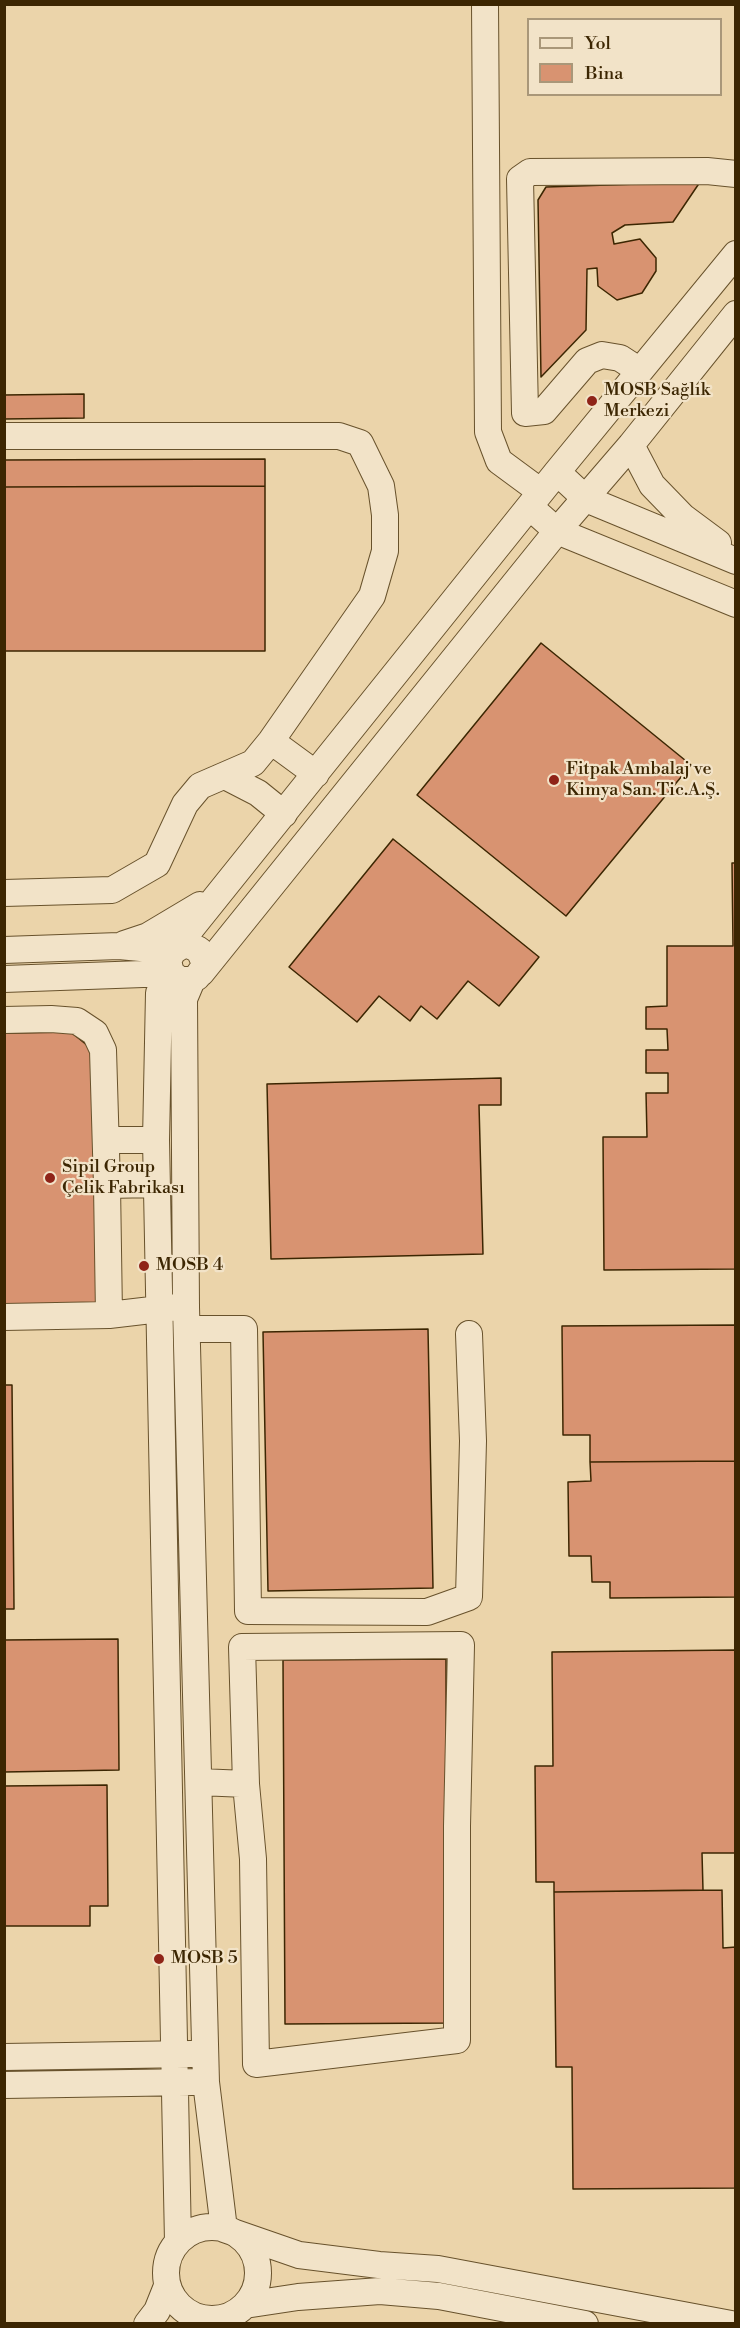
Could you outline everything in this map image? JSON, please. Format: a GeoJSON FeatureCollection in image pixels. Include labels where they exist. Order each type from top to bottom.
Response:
{"type":"FeatureCollection","features":[{"type":"Feature","properties":{"kind":"street"},"geometry":{"type":"LineString","coordinates":[[485,4],[488,432],[499,461],[536,499],[557,531],[735,604]]}},
{"type":"Feature","properties":{"kind":"street"},"geometry":{"type":"LineString","coordinates":[[640,371],[620,358],[602,354],[587,361],[544,411],[525,413],[520,180],[530,172],[707,171],[735,174]]}},
{"type":"Feature","properties":{"kind":"street"},"geometry":{"type":"LineString","coordinates":[[224,2229],[206,2082],[187,1318],[184,969],[220,891],[735,254]]}},
{"type":"Feature","properties":{"kind":"street"},"geometry":{"type":"LineString","coordinates":[[178,2242],[156,1140],[159,993],[184,969],[586,499],[735,314]]}},
{"type":"Feature","properties":{"kind":"street"},"geometry":{"type":"LineString","coordinates":[[4,436],[339,436],[360,443],[381,486],[385,515],[385,551],[372,596],[271,741],[253,763],[200,786],[185,804],[157,864],[112,890],[4,893]]}},
{"type":"Feature","properties":{"kind":"street"},"geometry":{"type":"LineString","coordinates":[[631,445],[652,485],[683,518],[735,555]]}},
{"type":"Feature","properties":{"kind":"street"},"geometry":{"type":"LineString","coordinates":[[557,472],[586,499],[735,561]]}},
{"type":"Feature","properties":{"kind":"street"},"geometry":{"type":"LineString","coordinates":[[271,741],[316,774]]}},
{"type":"Feature","properties":{"kind":"street"},"geometry":{"type":"LineString","coordinates":[[225,776],[258,793],[284,814]]}},
{"type":"Feature","properties":{"kind":"street"},"geometry":{"type":"LineString","coordinates":[[4,950],[119,946],[148,936],[220,891]]}},
{"type":"Feature","properties":{"kind":"street"},"geometry":{"type":"LineString","coordinates":[[119,946],[184,969]]}},
{"type":"Feature","properties":{"kind":"street"},"geometry":{"type":"LineString","coordinates":[[4,979],[101,977],[184,969]]}},
{"type":"Feature","properties":{"kind":"street"},"geometry":{"type":"LineString","coordinates":[[101,977],[128,985],[142,997],[159,1040]]}},
{"type":"Feature","properties":{"kind":"street"},"geometry":{"type":"LineString","coordinates":[[4,1020],[77,1021],[95,1033],[103,1050],[109,1315]]}},
{"type":"Feature","properties":{"kind":"street"},"geometry":{"type":"LineString","coordinates":[[106,1140],[156,1140]]}},
{"type":"Feature","properties":{"kind":"street"},"geometry":{"type":"LineString","coordinates":[[107,1185],[157,1184]]}},
{"type":"Feature","properties":{"kind":"street"},"geometry":{"type":"LineString","coordinates":[[4,1317],[109,1315],[161,1308],[187,1318],[244,1329],[248,1611],[427,1612],[469,1597],[473,1441],[469,1334]]}},
{"type":"Feature","properties":{"kind":"street"},"geometry":{"type":"LineString","coordinates":[[461,1645],[457,1826],[457,2040],[256,2064],[253,1859],[246,1784],[242,1647],[461,1645]]}},
{"type":"Feature","properties":{"kind":"street"},"geometry":{"type":"LineString","coordinates":[[199,1782],[246,1784]]}},
{"type":"Feature","properties":{"kind":"street"},"geometry":{"type":"LineString","coordinates":[[4,2057],[207,2055]]}},
{"type":"Feature","properties":{"kind":"street"},"geometry":{"type":"LineString","coordinates":[[4,2085],[206,2082]]}},
{"type":"Feature","properties":{"kind":"street"},"geometry":{"type":"LineString","coordinates":[[224,2229],[238,2235],[250,2246],[256,2261],[258,2277],[254,2292],[245,2305],[232,2314],[195,2322],[175,2301],[167,2286],[165,2271],[169,2255],[178,2242],[188,2234],[211,2227],[224,2229],[299,2255],[379,2265],[438,2269],[731,2324]]}},
{"type":"Feature","properties":{"kind":"street"},"geometry":{"type":"LineString","coordinates":[[147,2324],[157,2311],[167,2286]]}},
{"type":"Feature","properties":{"kind":"street"},"geometry":{"type":"LineString","coordinates":[[245,2305],[298,2297],[380,2291],[439,2295],[585,2324]]}},
{"type":"Feature","properties":{"kind":"building"},"geometry":{"type":"Polygon","coordinates":[[[700,182],[673,222],[625,225],[612,233],[614,244],[640,239],[656,258],[656,271],[642,293],[617,300],[598,286],[597,268],[587,269],[586,330],[541,377],[538,200],[546,187],[700,182]]]}},
{"type":"Feature","properties":{"kind":"building"},"geometry":{"type":"Polygon","coordinates":[[[84,394],[84,418],[4,419],[4,395],[84,394]]]}},
{"type":"Feature","properties":{"kind":"building"},"geometry":{"type":"Polygon","coordinates":[[[265,459],[265,486],[4,487],[4,460],[265,459]]]}},
{"type":"Feature","properties":{"kind":"building"},"geometry":{"type":"Polygon","coordinates":[[[265,486],[265,651],[4,651],[4,487],[265,486]]]}},
{"type":"Feature","properties":{"kind":"building","name":"Fitpak Ambalaj ve Kimya San.Tic.A.Ş."},"geometry":{"type":"Polygon","coordinates":[[[541,643],[691,765],[566,916],[417,795],[541,643]]]}},
{"type":"Feature","properties":{"kind":"building"},"geometry":{"type":"Polygon","coordinates":[[[393,839],[539,957],[499,1006],[468,981],[437,1019],[421,1006],[410,1021],[379,996],[357,1022],[289,967],[393,839]]]}},
{"type":"Feature","properties":{"kind":"building"},"geometry":{"type":"Polygon","coordinates":[[[732,863],[736,863],[736,1269],[604,1270],[603,1137],[647,1137],[646,1093],[668,1093],[668,1073],[646,1073],[646,1050],[668,1050],[667,1029],[646,1029],[646,1007],[667,1006],[667,946],[733,946],[732,863]]]}},
{"type":"Feature","properties":{"kind":"building","name":"Sipil Group Çelik Fabrikası"},"geometry":{"type":"Polygon","coordinates":[[[71,1032],[94,1051],[98,1305],[4,1307],[4,1033],[71,1032]]]}},
{"type":"Feature","properties":{"kind":"building"},"geometry":{"type":"Polygon","coordinates":[[[501,1078],[501,1105],[479,1105],[483,1254],[271,1259],[267,1084],[501,1078]]]}},
{"type":"Feature","properties":{"kind":"building"},"geometry":{"type":"Polygon","coordinates":[[[736,1325],[736,1461],[590,1462],[590,1435],[563,1435],[562,1326],[736,1325]]]}},
{"type":"Feature","properties":{"kind":"building"},"geometry":{"type":"Polygon","coordinates":[[[428,1329],[433,1588],[268,1591],[263,1332],[428,1329]]]}},
{"type":"Feature","properties":{"kind":"building"},"geometry":{"type":"Polygon","coordinates":[[[4,1385],[12,1385],[14,1609],[4,1609],[4,1385]]]}},
{"type":"Feature","properties":{"kind":"building"},"geometry":{"type":"Polygon","coordinates":[[[736,1461],[736,1597],[610,1598],[610,1582],[592,1582],[591,1556],[569,1556],[568,1482],[591,1481],[590,1462],[736,1461]]]}},
{"type":"Feature","properties":{"kind":"building"},"geometry":{"type":"Polygon","coordinates":[[[118,1639],[119,1770],[4,1772],[4,1640],[118,1639]]]}},
{"type":"Feature","properties":{"kind":"building"},"geometry":{"type":"Polygon","coordinates":[[[736,1650],[736,1853],[702,1853],[703,1890],[554,1892],[554,1882],[536,1882],[535,1766],[553,1766],[552,1652],[736,1650]]]}},
{"type":"Feature","properties":{"kind":"building"},"geometry":{"type":"Polygon","coordinates":[[[446,1659],[447,2023],[285,2024],[283,1660],[446,1659]]]}},
{"type":"Feature","properties":{"kind":"building"},"geometry":{"type":"Polygon","coordinates":[[[107,1785],[108,1906],[90,1906],[90,1926],[4,1926],[4,1786],[107,1785]]]}},
{"type":"Feature","properties":{"kind":"building"},"geometry":{"type":"Polygon","coordinates":[[[722,1890],[723,1948],[736,1947],[736,2188],[573,2189],[572,2067],[556,2067],[554,1892],[722,1890]]]}},
{"type":"Feature","properties":{"kind":"place","name":"MOSB Sağlık Merkezi"},"geometry":{"type":"Point","coordinates":[592,401]}},
{"type":"Feature","properties":{"kind":"place","name":"Fitpak Ambalaj ve Kimya San.Tic.A.Ş."},"geometry":{"type":"Point","coordinates":[554,780]}},
{"type":"Feature","properties":{"kind":"place","name":"Sipil Group Çelik Fabrikası"},"geometry":{"type":"Point","coordinates":[50,1178]}},
{"type":"Feature","properties":{"kind":"place","name":"MOSB 4"},"geometry":{"type":"Point","coordinates":[144,1266]}},
{"type":"Feature","properties":{"kind":"place","name":"MOSB 5"},"geometry":{"type":"Point","coordinates":[159,1959]}}]}
